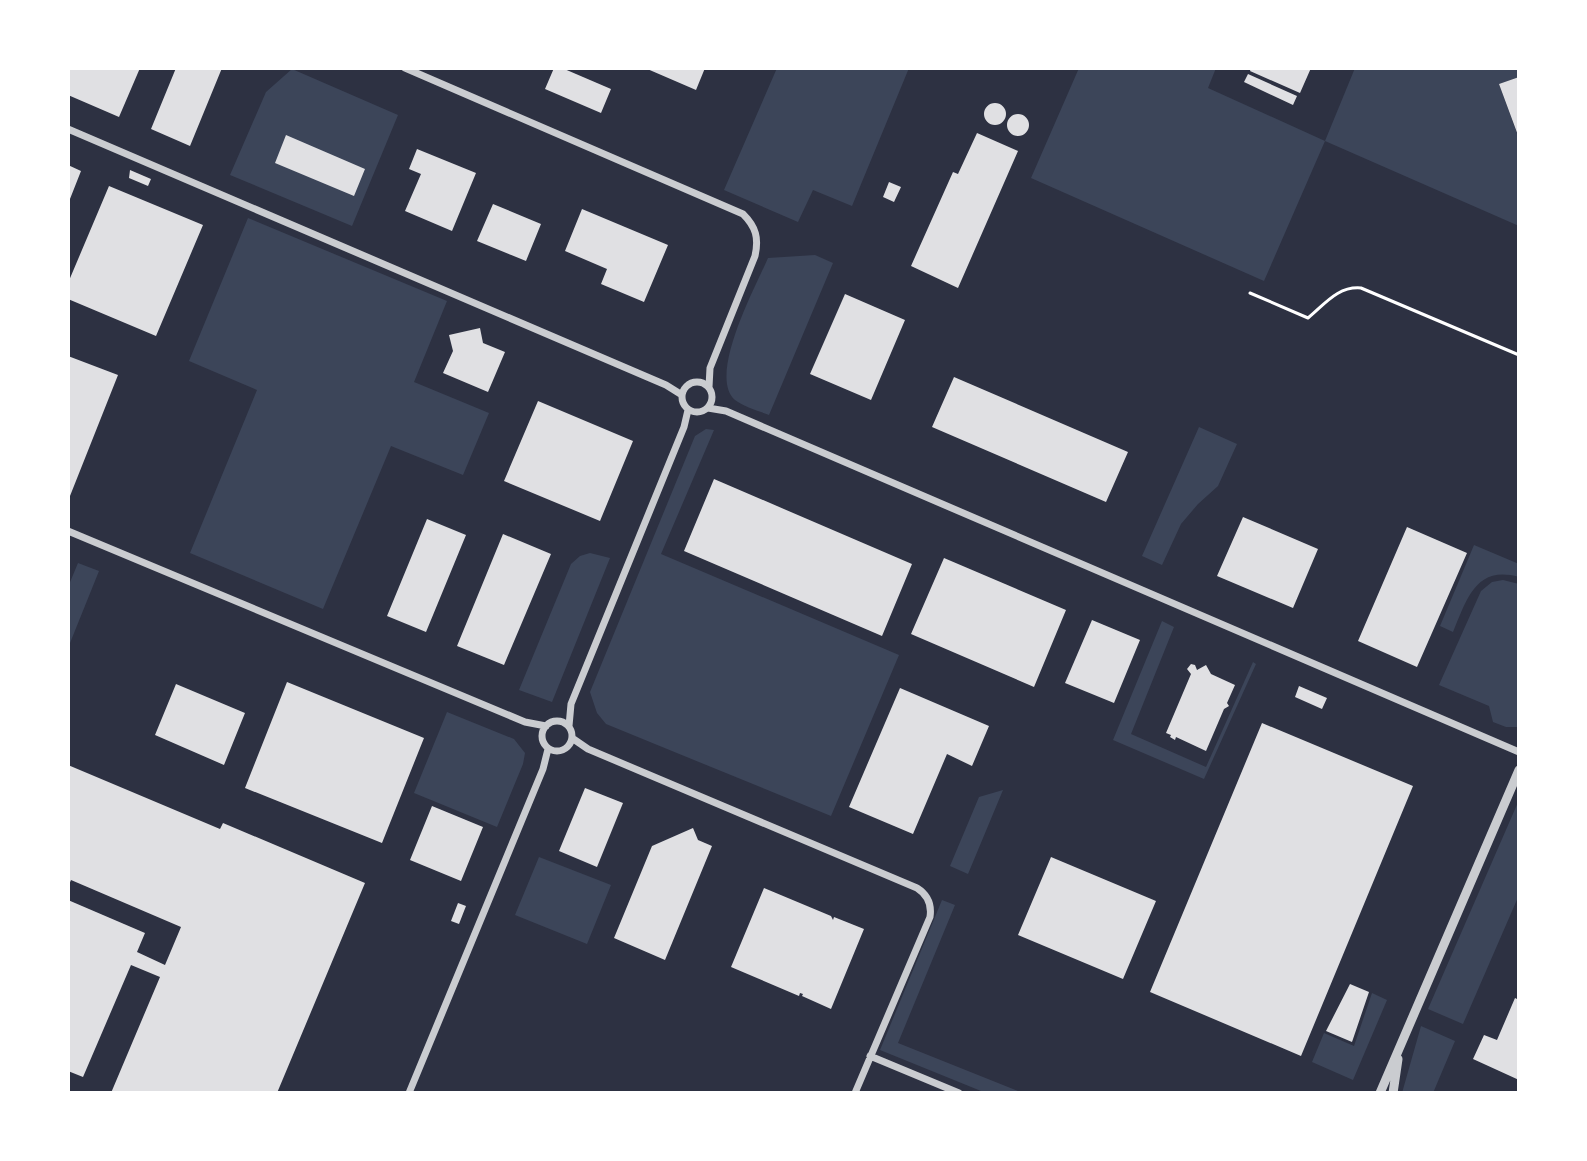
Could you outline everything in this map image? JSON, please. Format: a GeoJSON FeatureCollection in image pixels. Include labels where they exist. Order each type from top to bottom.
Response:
{"type":"FeatureCollection","features":[{"type":"Feature","properties":{"kind":"street"},"geometry":{"type":"LineString","coordinates":[[405,68],[743,214],[752,222],[758,244],[755,256],[710,368],[709,387],[713,400],[726,411]]}},
{"type":"Feature","properties":{"kind":"street"},"geometry":{"type":"LineString","coordinates":[[68,129],[666,385],[682,395],[688,410],[684,427],[571,704],[569,726],[572,738],[568,747]]}},
{"type":"Feature","properties":{"kind":"street"},"geometry":{"type":"LineString","coordinates":[[666,385],[686,387],[697,382],[710,368]]}},
{"type":"Feature","properties":{"kind":"street"},"geometry":{"type":"LineString","coordinates":[[697,382],[709,387]]}},
{"type":"Feature","properties":{"kind":"street"},"geometry":{"type":"LineString","coordinates":[[682,395],[686,387]]}},
{"type":"Feature","properties":{"kind":"street"},"geometry":{"type":"LineString","coordinates":[[684,427],[708,408],[713,400]]}},
{"type":"Feature","properties":{"kind":"street"},"geometry":{"type":"LineString","coordinates":[[708,408],[726,411],[1519,752]]}},
{"type":"Feature","properties":{"kind":"street"},"geometry":{"type":"LineString","coordinates":[[688,410],[698,413]]}},
{"type":"Feature","properties":{"kind":"street"},"geometry":{"type":"LineString","coordinates":[[68,531],[525,722],[546,726],[557,721],[571,704]]}},
{"type":"Feature","properties":{"kind":"street"},"geometry":{"type":"LineString","coordinates":[[557,721],[569,726]]}},
{"type":"Feature","properties":{"kind":"street"},"geometry":{"type":"LineString","coordinates":[[409,1093],[543,769],[548,749],[542,734],[525,722]]}},
{"type":"Feature","properties":{"kind":"street"},"geometry":{"type":"LineString","coordinates":[[542,734],[546,726]]}},
{"type":"Feature","properties":{"kind":"street"},"geometry":{"type":"LineString","coordinates":[[572,738],[588,749],[923,892],[930,902],[930,917],[855,1093]]}},
{"type":"Feature","properties":{"kind":"street"},"geometry":{"type":"LineString","coordinates":[[543,769],[557,752],[568,747],[588,749]]}},
{"type":"Feature","properties":{"kind":"street"},"geometry":{"type":"LineString","coordinates":[[548,749],[557,752]]}},
{"type":"Feature","properties":{"kind":"street"},"geometry":{"type":"LineString","coordinates":[[1380,1093],[1519,770]]}},
{"type":"Feature","properties":{"kind":"street"},"geometry":{"type":"LineString","coordinates":[[1393,1093],[1400,1044]]}},
{"type":"Feature","properties":{"kind":"street"},"geometry":{"type":"LineString","coordinates":[[870,1056],[959,1093]]}},
{"type":"Feature","properties":{"kind":"path"},"geometry":{"type":"LineString","coordinates":[[1250,293],[1308,318],[1339,291],[1350,287],[1361,288],[1519,355]]}},
{"type":"Feature","properties":{"kind":"shaded area"},"geometry":{"type":"Polygon","coordinates":[[[777,68],[909,68],[852,206],[813,190],[798,222],[724,190],[777,68]]]}},
{"type":"Feature","properties":{"kind":"shaded area"},"geometry":{"type":"Polygon","coordinates":[[[1079,68],[1216,68],[1208,88],[1325,141],[1264,281],[1031,178],[1079,68]]]}},
{"type":"Feature","properties":{"kind":"shaded area"},"geometry":{"type":"Polygon","coordinates":[[[1355,68],[1518,68],[1519,77],[1499,84],[1519,139],[1519,226],[1325,141],[1355,68]]]}},
{"type":"Feature","properties":{"kind":"shaded area"},"geometry":{"type":"Polygon","coordinates":[[[292,69],[398,115],[352,226],[230,175],[266,92],[292,69]]]}},
{"type":"Feature","properties":{"kind":"shaded area"},"geometry":{"type":"Polygon","coordinates":[[[248,218],[447,301],[414,382],[489,413],[463,475],[391,446],[323,609],[190,553],[257,390],[189,361],[248,218]]]}},
{"type":"Feature","properties":{"kind":"shaded area"},"geometry":{"type":"Polygon","coordinates":[[[815,255],[833,263],[769,415],[747,407],[735,400],[728,388],[727,372],[736,330],[745,309],[768,258],[815,255]]]}},
{"type":"Feature","properties":{"kind":"shaded area"},"geometry":{"type":"Polygon","coordinates":[[[1199,427],[1237,444],[1218,486],[1181,524],[1162,565],[1142,556],[1199,427]]]}},
{"type":"Feature","properties":{"kind":"shaded area"},"geometry":{"type":"Polygon","coordinates":[[[706,429],[714,430],[661,554],[899,655],[831,816],[606,724],[597,713],[590,692],[695,436],[706,429]]]}},
{"type":"Feature","properties":{"kind":"shaded area"},"geometry":{"type":"Polygon","coordinates":[[[1474,545],[1519,564],[1519,577],[1504,575],[1483,580],[1469,597],[1453,632],[1440,626],[1474,545]]]}},
{"type":"Feature","properties":{"kind":"shaded area"},"geometry":{"type":"Polygon","coordinates":[[[590,553],[610,558],[552,702],[519,690],[571,564],[580,556],[590,553]]]}},
{"type":"Feature","properties":{"kind":"shaded area"},"geometry":{"type":"Polygon","coordinates":[[[78,563],[99,571],[68,648],[68,587],[78,563]]]}},
{"type":"Feature","properties":{"kind":"shaded area"},"geometry":{"type":"Polygon","coordinates":[[[1503,580],[1519,584],[1519,727],[1506,727],[1493,722],[1489,706],[1439,685],[1481,591],[1492,582],[1503,580]]]}},
{"type":"Feature","properties":{"kind":"shaded area"},"geometry":{"type":"Polygon","coordinates":[[[1162,621],[1174,627],[1131,734],[1206,767],[1253,662],[1256,664],[1204,779],[1113,740],[1162,621]]]}},
{"type":"Feature","properties":{"kind":"shaded area"},"geometry":{"type":"Polygon","coordinates":[[[447,712],[514,739],[525,753],[497,827],[414,793],[447,712]]]}},
{"type":"Feature","properties":{"kind":"shaded area"},"geometry":{"type":"Polygon","coordinates":[[[1003,790],[968,874],[950,866],[979,797],[1003,790]]]}},
{"type":"Feature","properties":{"kind":"shaded area"},"geometry":{"type":"Polygon","coordinates":[[[1519,800],[1519,895],[1463,1024],[1428,1009],[1519,800]]]}},
{"type":"Feature","properties":{"kind":"shaded area"},"geometry":{"type":"Polygon","coordinates":[[[539,857],[611,885],[587,944],[515,915],[539,857]]]}},
{"type":"Feature","properties":{"kind":"shaded area"},"geometry":{"type":"Polygon","coordinates":[[[942,900],[955,905],[898,1043],[1023,1093],[986,1093],[880,1050],[942,900]]]}},
{"type":"Feature","properties":{"kind":"shaded area"},"geometry":{"type":"Polygon","coordinates":[[[1372,993],[1387,1000],[1353,1080],[1312,1062],[1324,1033],[1354,1046],[1372,993]]]}},
{"type":"Feature","properties":{"kind":"shaded area"},"geometry":{"type":"Polygon","coordinates":[[[1421,1026],[1455,1041],[1433,1093],[1402,1093],[1421,1026]]]}},
{"type":"Feature","properties":{"kind":"building"},"geometry":{"type":"Polygon","coordinates":[[[68,68],[140,68],[119,117],[68,95],[68,68]]]}},
{"type":"Feature","properties":{"kind":"building"},"geometry":{"type":"Polygon","coordinates":[[[176,68],[222,68],[190,146],[151,129],[176,68]]]}},
{"type":"Feature","properties":{"kind":"building"},"geometry":{"type":"Polygon","coordinates":[[[554,68],[562,68],[611,89],[601,113],[545,89],[554,68]]]}},
{"type":"Feature","properties":{"kind":"building"},"geometry":{"type":"Polygon","coordinates":[[[645,68],[705,68],[696,90],[645,68]]]}},
{"type":"Feature","properties":{"kind":"building"},"geometry":{"type":"Polygon","coordinates":[[[1251,68],[1311,68],[1300,93],[1250,71],[1251,68]]]}},
{"type":"Feature","properties":{"kind":"building"},"geometry":{"type":"Polygon","coordinates":[[[1248,74],[1297,96],[1293,105],[1244,82],[1248,74]]]}},
{"type":"Feature","properties":{"kind":"building"},"geometry":{"type":"Polygon","coordinates":[[[1519,77],[1519,138],[1499,84],[1519,77]]]}},
{"type":"Feature","properties":{"kind":"building"},"geometry":{"type":"Polygon","coordinates":[[[995,103],[1006,114],[995,125],[984,114],[995,103]]]}},
{"type":"Feature","properties":{"kind":"building"},"geometry":{"type":"Polygon","coordinates":[[[1018,114],[1029,125],[1018,136],[1007,125],[1018,114]]]}},
{"type":"Feature","properties":{"kind":"building"},"geometry":{"type":"Polygon","coordinates":[[[977,133],[1018,151],[958,288],[911,266],[953,172],[958,174],[977,133]]]}},
{"type":"Feature","properties":{"kind":"building"},"geometry":{"type":"Polygon","coordinates":[[[286,135],[365,169],[354,196],[275,163],[286,135]]]}},
{"type":"Feature","properties":{"kind":"building"},"geometry":{"type":"Polygon","coordinates":[[[417,149],[476,173],[452,231],[405,211],[421,174],[409,169],[417,149]]]}},
{"type":"Feature","properties":{"kind":"building"},"geometry":{"type":"Polygon","coordinates":[[[68,165],[81,171],[68,204],[68,165]]]}},
{"type":"Feature","properties":{"kind":"building"},"geometry":{"type":"Polygon","coordinates":[[[130,170],[151,179],[148,186],[129,178],[130,170]]]}},
{"type":"Feature","properties":{"kind":"building"},"geometry":{"type":"Polygon","coordinates":[[[889,182],[901,187],[894,202],[883,197],[889,182]]]}},
{"type":"Feature","properties":{"kind":"building"},"geometry":{"type":"Polygon","coordinates":[[[109,186],[203,225],[156,336],[68,299],[68,283],[109,186]]]}},
{"type":"Feature","properties":{"kind":"building"},"geometry":{"type":"Polygon","coordinates":[[[493,204],[541,224],[526,261],[477,241],[493,204]]]}},
{"type":"Feature","properties":{"kind":"building"},"geometry":{"type":"Polygon","coordinates":[[[582,209],[668,245],[644,302],[601,284],[607,269],[565,251],[582,209]]]}},
{"type":"Feature","properties":{"kind":"building"},"geometry":{"type":"Polygon","coordinates":[[[845,294],[905,320],[871,400],[810,374],[845,294]]]}},
{"type":"Feature","properties":{"kind":"building"},"geometry":{"type":"Polygon","coordinates":[[[480,328],[483,343],[505,352],[488,392],[443,373],[453,351],[449,335],[480,328]]]}},
{"type":"Feature","properties":{"kind":"building"},"geometry":{"type":"Polygon","coordinates":[[[68,356],[118,375],[68,501],[68,356]]]}},
{"type":"Feature","properties":{"kind":"building"},"geometry":{"type":"Polygon","coordinates":[[[954,377],[1128,452],[1106,502],[932,427],[954,377]]]}},
{"type":"Feature","properties":{"kind":"building"},"geometry":{"type":"Polygon","coordinates":[[[538,401],[633,441],[600,521],[504,481],[538,401]]]}},
{"type":"Feature","properties":{"kind":"building"},"geometry":{"type":"Polygon","coordinates":[[[714,479],[912,564],[882,636],[684,551],[714,479]]]}},
{"type":"Feature","properties":{"kind":"building"},"geometry":{"type":"Polygon","coordinates":[[[1243,517],[1318,549],[1293,608],[1217,576],[1243,517]]]}},
{"type":"Feature","properties":{"kind":"building"},"geometry":{"type":"Polygon","coordinates":[[[427,519],[466,535],[426,632],[387,616],[427,519]]]}},
{"type":"Feature","properties":{"kind":"building"},"geometry":{"type":"Polygon","coordinates":[[[1407,527],[1467,553],[1417,667],[1358,641],[1407,527]]]}},
{"type":"Feature","properties":{"kind":"building"},"geometry":{"type":"Polygon","coordinates":[[[503,534],[551,554],[504,665],[457,646],[503,534]]]}},
{"type":"Feature","properties":{"kind":"building"},"geometry":{"type":"Polygon","coordinates":[[[944,558],[1066,610],[1034,687],[911,634],[944,558]]]}},
{"type":"Feature","properties":{"kind":"building"},"geometry":{"type":"Polygon","coordinates":[[[1092,620],[1140,640],[1114,703],[1065,683],[1092,620]]]}},
{"type":"Feature","properties":{"kind":"building"},"geometry":{"type":"Polygon","coordinates":[[[1191,664],[1197,670],[1206,665],[1211,674],[1235,685],[1227,703],[1229,706],[1224,709],[1206,751],[1176,737],[1175,740],[1166,733],[1191,674],[1187,669],[1191,664]]]}},
{"type":"Feature","properties":{"kind":"building"},"geometry":{"type":"Polygon","coordinates":[[[287,682],[424,738],[382,843],[245,788],[287,682]]]}},
{"type":"Feature","properties":{"kind":"building"},"geometry":{"type":"Polygon","coordinates":[[[176,684],[245,713],[224,765],[155,735],[176,684]]]}},
{"type":"Feature","properties":{"kind":"building"},"geometry":{"type":"Polygon","coordinates":[[[1299,686],[1327,698],[1322,709],[1295,697],[1299,686]]]}},
{"type":"Feature","properties":{"kind":"building"},"geometry":{"type":"Polygon","coordinates":[[[900,688],[989,726],[972,766],[947,754],[913,834],[849,807],[900,688]]]}},
{"type":"Feature","properties":{"kind":"building"},"geometry":{"type":"Polygon","coordinates":[[[1262,723],[1413,786],[1301,1056],[1150,992],[1262,723]]]}},
{"type":"Feature","properties":{"kind":"building"},"geometry":{"type":"Polygon","coordinates":[[[68,765],[220,829],[223,823],[365,883],[277,1093],[111,1093],[160,977],[131,965],[83,1077],[68,1071],[68,900],[145,933],[137,952],[165,965],[181,927],[71,880],[68,887],[68,765]]]}},
{"type":"Feature","properties":{"kind":"building"},"geometry":{"type":"Polygon","coordinates":[[[585,788],[623,803],[597,867],[559,851],[585,788]]]}},
{"type":"Feature","properties":{"kind":"building"},"geometry":{"type":"Polygon","coordinates":[[[432,806],[483,827],[461,881],[410,860],[432,806]]]}},
{"type":"Feature","properties":{"kind":"building"},"geometry":{"type":"Polygon","coordinates":[[[693,828],[698,840],[712,846],[665,960],[614,938],[652,846],[693,828]]]}},
{"type":"Feature","properties":{"kind":"building"},"geometry":{"type":"Polygon","coordinates":[[[1051,857],[1156,901],[1123,979],[1018,935],[1051,857]]]}},
{"type":"Feature","properties":{"kind":"building"},"geometry":{"type":"Polygon","coordinates":[[[764,888],[831,916],[833,920],[834,917],[864,929],[831,1009],[803,994],[799,996],[731,967],[764,888]]]}},
{"type":"Feature","properties":{"kind":"building"},"geometry":{"type":"Polygon","coordinates":[[[458,903],[466,906],[459,924],[451,921],[458,903]]]}},
{"type":"Feature","properties":{"kind":"building"},"geometry":{"type":"Polygon","coordinates":[[[1350,984],[1369,992],[1352,1042],[1326,1031],[1350,984]]]}},
{"type":"Feature","properties":{"kind":"building"},"geometry":{"type":"Polygon","coordinates":[[[1515,998],[1519,1000],[1519,1080],[1473,1059],[1484,1035],[1497,1040],[1515,998]]]}}]}
